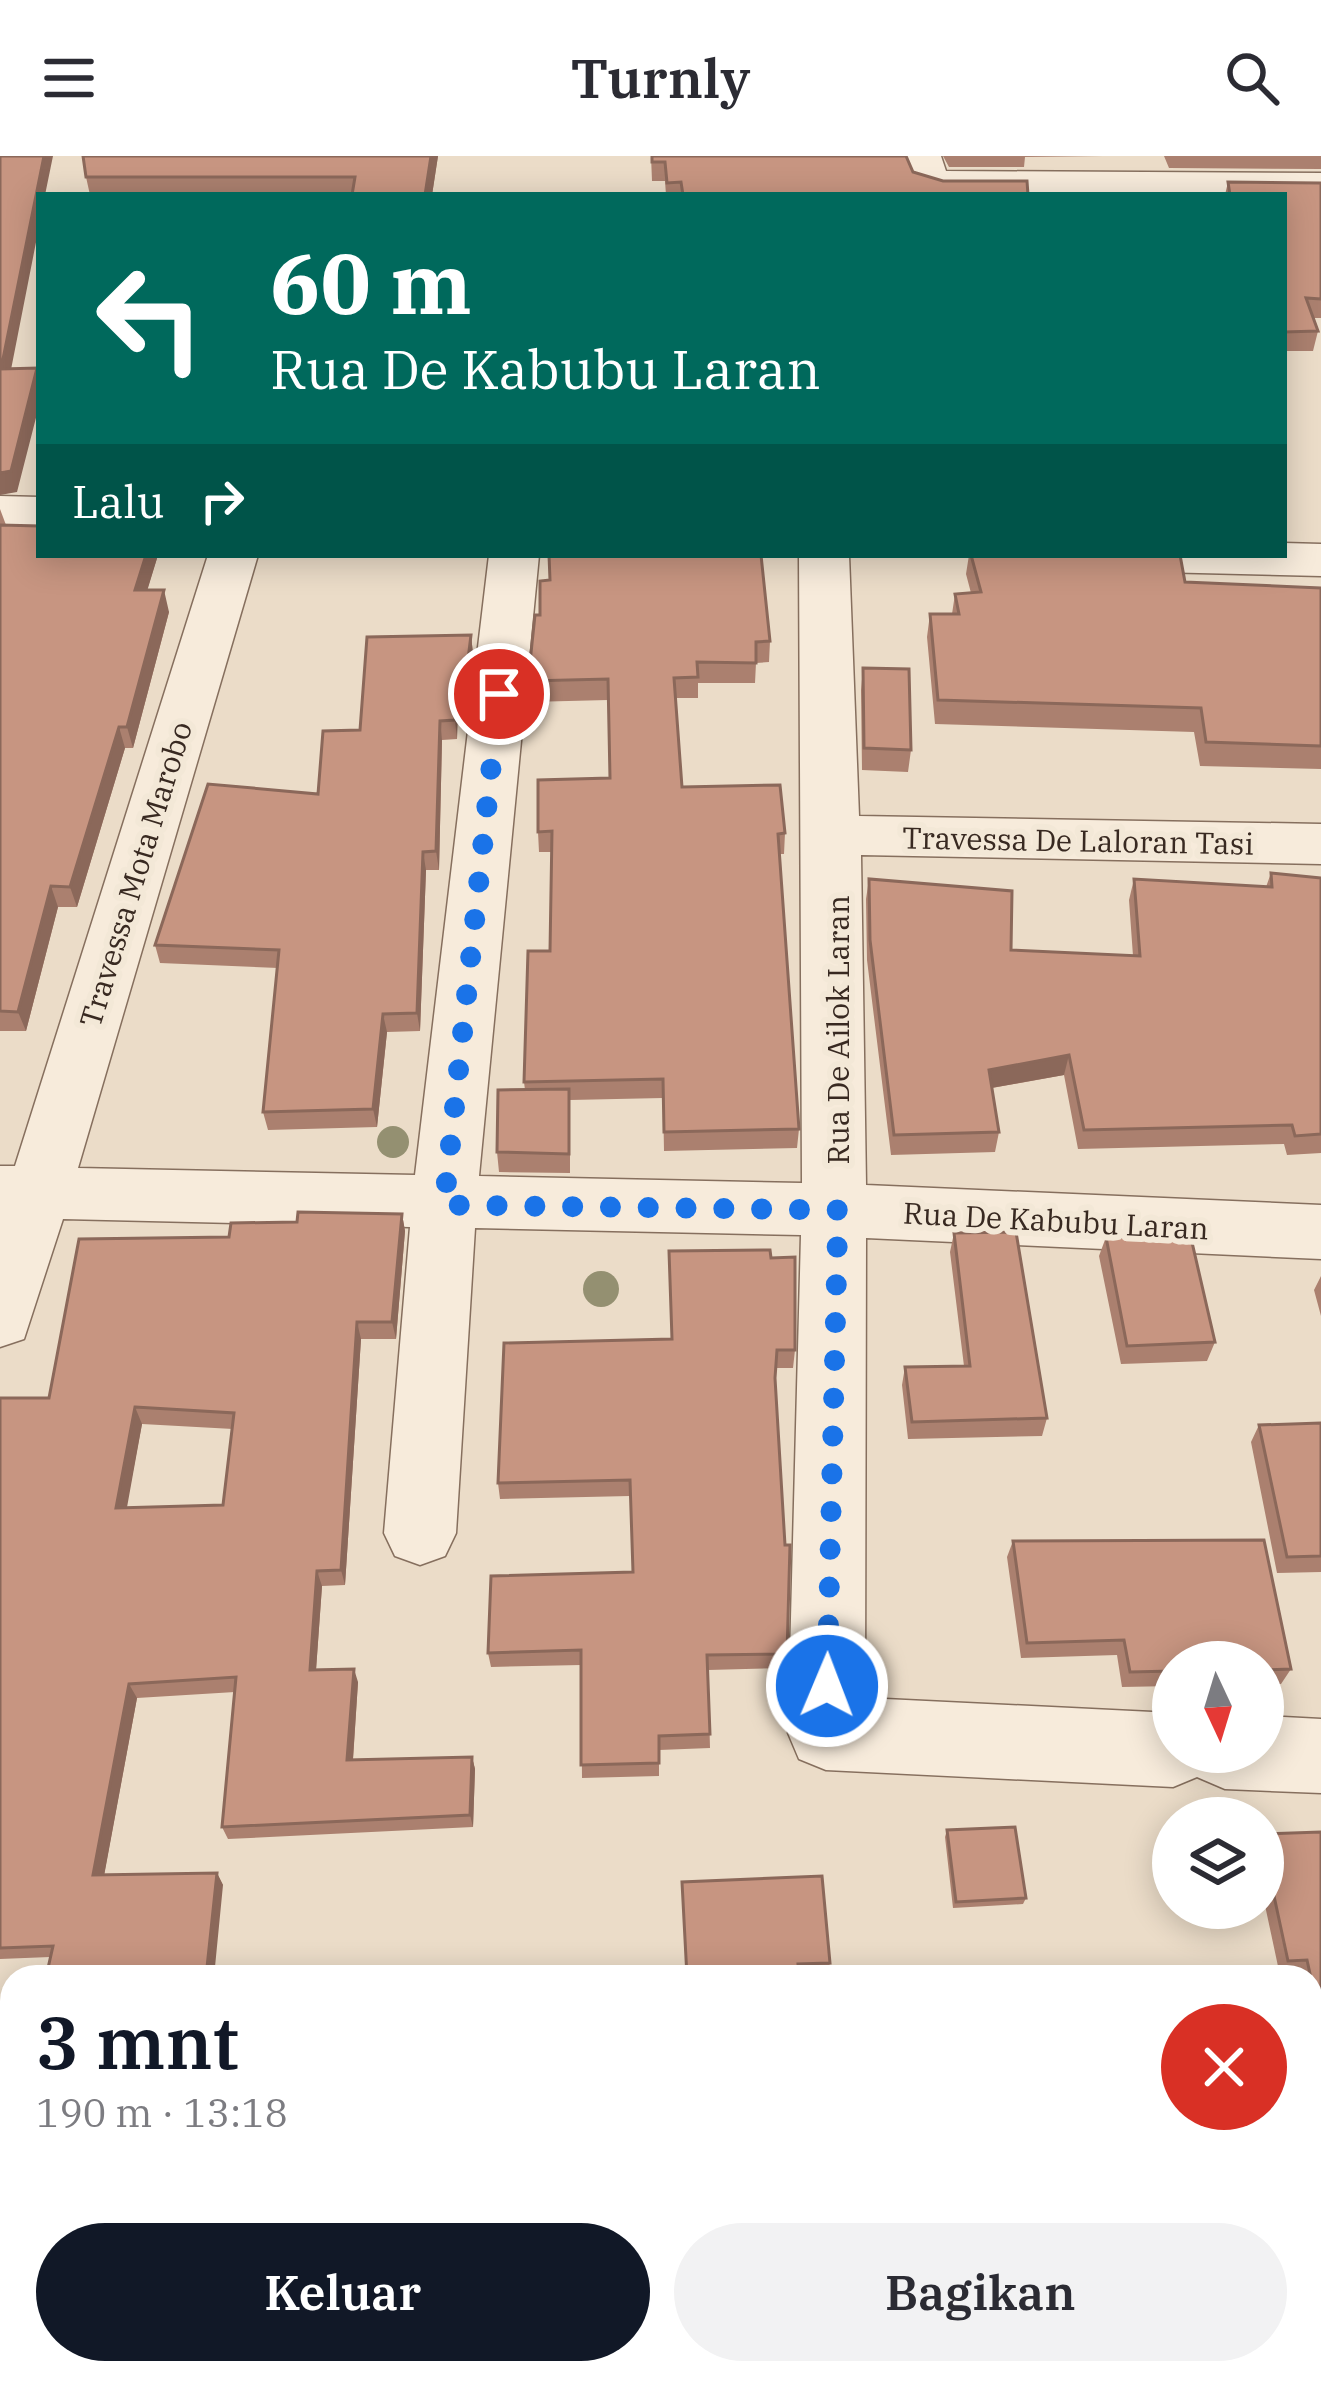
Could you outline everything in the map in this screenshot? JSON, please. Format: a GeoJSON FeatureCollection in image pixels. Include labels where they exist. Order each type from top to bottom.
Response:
{"type":"FeatureCollection","features":[{"type":"Feature","properties":{"kind":"street"},"geometry":{"type":"LineString","coordinates":[[921,156],[927,178],[943,183],[1137,170],[1321,185]]}},
{"type":"Feature","properties":{"kind":"street"},"geometry":{"type":"LineString","coordinates":[[0,511],[36,512]]}},
{"type":"Feature","properties":{"kind":"street","name":"Travessa Mota Marobo"},"geometry":{"type":"LineString","coordinates":[[0,1318],[18,1192],[232,558]]}},
{"type":"Feature","properties":{"kind":"street"},"geometry":{"type":"LineString","coordinates":[[420,1533],[444,1205],[514,558]]}},
{"type":"Feature","properties":{"kind":"street","name":"Rua De Ailok Laran"},"geometry":{"type":"LineString","coordinates":[[824,558],[836,835],[838,1210],[826,1733],[1152,1749]]}},
{"type":"Feature","properties":{"kind":"street"},"geometry":{"type":"LineString","coordinates":[[1239,558],[1321,560]]}},
{"type":"Feature","properties":{"kind":"street","name":"Travessa De Laloran Tasi"},"geometry":{"type":"LineString","coordinates":[[836,835],[1321,844]]}},
{"type":"Feature","properties":{"kind":"street","name":"Rua De Kabubu Laran"},"geometry":{"type":"LineString","coordinates":[[18,1192],[444,1205],[838,1210],[1321,1232]]}},
{"type":"Feature","properties":{"kind":"street"},"geometry":{"type":"LineString","coordinates":[[1284,1754],[1321,1756]]}},
{"type":"Feature","properties":{"kind":"building"},"geometry":{"type":"Polygon","coordinates":[[[0,156],[44,156],[1,369],[36,368],[36,372],[11,471],[0,473],[0,156]]]}},
{"type":"Feature","properties":{"kind":"building"},"geometry":{"type":"Polygon","coordinates":[[[83,156],[431,156],[425,192],[352,192],[355,177],[86,177],[83,156]]]}},
{"type":"Feature","properties":{"kind":"building"},"geometry":{"type":"Polygon","coordinates":[[[652,156],[906,156],[913,172],[943,181],[1027,181],[1028,192],[683,192],[681,182],[667,183],[665,162],[652,162],[652,156]]]}},
{"type":"Feature","properties":{"kind":"building"},"geometry":{"type":"Polygon","coordinates":[[[1228,182],[1321,183],[1321,299],[1306,298],[1318,331],[1287,332],[1287,192],[1230,192],[1228,182]]]}},
{"type":"Feature","properties":{"kind":"building"},"geometry":{"type":"Polygon","coordinates":[[[0,525],[36,526],[36,558],[145,558],[135,590],[164,590],[127,727],[119,727],[70,887],[51,886],[18,1012],[0,1011],[0,525]]]}},
{"type":"Feature","properties":{"kind":"building"},"geometry":{"type":"Polygon","coordinates":[[[549,558],[761,558],[770,641],[756,642],[756,663],[697,662],[698,677],[674,678],[682,787],[780,785],[785,833],[778,834],[799,1129],[664,1132],[663,1079],[524,1082],[528,951],[550,951],[552,831],[538,832],[538,780],[610,778],[608,679],[528,681],[535,615],[540,615],[540,581],[550,580],[549,558]]]}},
{"type":"Feature","properties":{"kind":"building"},"geometry":{"type":"Polygon","coordinates":[[[972,558],[1181,558],[1185,582],[1321,588],[1321,746],[1206,742],[1201,708],[938,700],[930,614],[959,614],[955,594],[981,592],[972,558]]]}},
{"type":"Feature","properties":{"kind":"building"},"geometry":{"type":"Polygon","coordinates":[[[471,635],[465,684],[456,684],[455,720],[440,721],[436,851],[423,852],[417,1013],[383,1014],[373,1109],[263,1112],[279,950],[155,945],[208,784],[318,794],[323,731],[360,730],[367,637],[471,635]]]}},
{"type":"Feature","properties":{"kind":"building"},"geometry":{"type":"Polygon","coordinates":[[[863,668],[909,669],[911,750],[864,748],[863,668]]]}},
{"type":"Feature","properties":{"kind":"building"},"geometry":{"type":"Polygon","coordinates":[[[1271,873],[1321,878],[1321,1134],[1295,1136],[1292,1125],[1084,1130],[1069,1055],[989,1070],[999,1132],[894,1135],[870,940],[869,879],[1012,891],[1011,950],[1140,956],[1134,879],[1272,887],[1271,873]]]}},
{"type":"Feature","properties":{"kind":"building"},"geometry":{"type":"Polygon","coordinates":[[[569,1089],[569,1154],[497,1152],[498,1090],[569,1089]]]}},
{"type":"Feature","properties":{"kind":"building"},"geometry":{"type":"Polygon","coordinates":[[[298,1212],[402,1214],[392,1322],[357,1322],[341,1570],[317,1571],[310,1670],[354,1669],[347,1760],[472,1757],[470,1815],[222,1827],[236,1677],[129,1684],[93,1875],[217,1873],[207,1965],[49,1965],[53,1946],[0,1948],[0,1398],[49,1398],[79,1239],[229,1237],[231,1223],[297,1222],[298,1212]],[[135,1407],[116,1508],[223,1505],[234,1413],[135,1407]]]}},
{"type":"Feature","properties":{"kind":"building"},"geometry":{"type":"Polygon","coordinates":[[[1016,1232],[1047,1418],[912,1422],[905,1367],[970,1366],[954,1233],[1016,1232]]]}},
{"type":"Feature","properties":{"kind":"building"},"geometry":{"type":"Polygon","coordinates":[[[1106,1237],[1191,1238],[1215,1342],[1127,1346],[1106,1237]]]}},
{"type":"Feature","properties":{"kind":"building"},"geometry":{"type":"Polygon","coordinates":[[[770,1250],[771,1258],[795,1257],[795,1350],[777,1350],[775,1378],[785,1545],[790,1545],[787,1654],[707,1655],[710,1734],[659,1736],[659,1763],[581,1765],[581,1650],[488,1653],[491,1576],[633,1572],[630,1480],[498,1483],[504,1343],[672,1339],[669,1251],[770,1250]]]}},
{"type":"Feature","properties":{"kind":"building"},"geometry":{"type":"Polygon","coordinates":[[[1321,1423],[1321,1556],[1287,1557],[1259,1425],[1321,1423]]]}},
{"type":"Feature","properties":{"kind":"building"},"geometry":{"type":"Polygon","coordinates":[[[1264,1540],[1291,1669],[1284,1669],[1284,1641],[1152,1641],[1152,1671],[1130,1672],[1124,1640],[1027,1643],[1013,1541],[1264,1540]]]}},
{"type":"Feature","properties":{"kind":"building"},"geometry":{"type":"Polygon","coordinates":[[[1015,1827],[1026,1898],[956,1902],[947,1830],[1015,1827]]]}},
{"type":"Feature","properties":{"kind":"building"},"geometry":{"type":"Polygon","coordinates":[[[1321,1832],[1321,1965],[1288,1961],[1281,1929],[1284,1833],[1321,1832]]]}},
{"type":"Feature","properties":{"kind":"building"},"geometry":{"type":"Polygon","coordinates":[[[822,1876],[830,1963],[686,1965],[682,1882],[822,1876]]]}},
{"type":"Feature","properties":{"kind":"route"},"geometry":{"type":"LineString","coordinates":[[499,694],[444,1205],[838,1210],[827,1686]]}}]}
